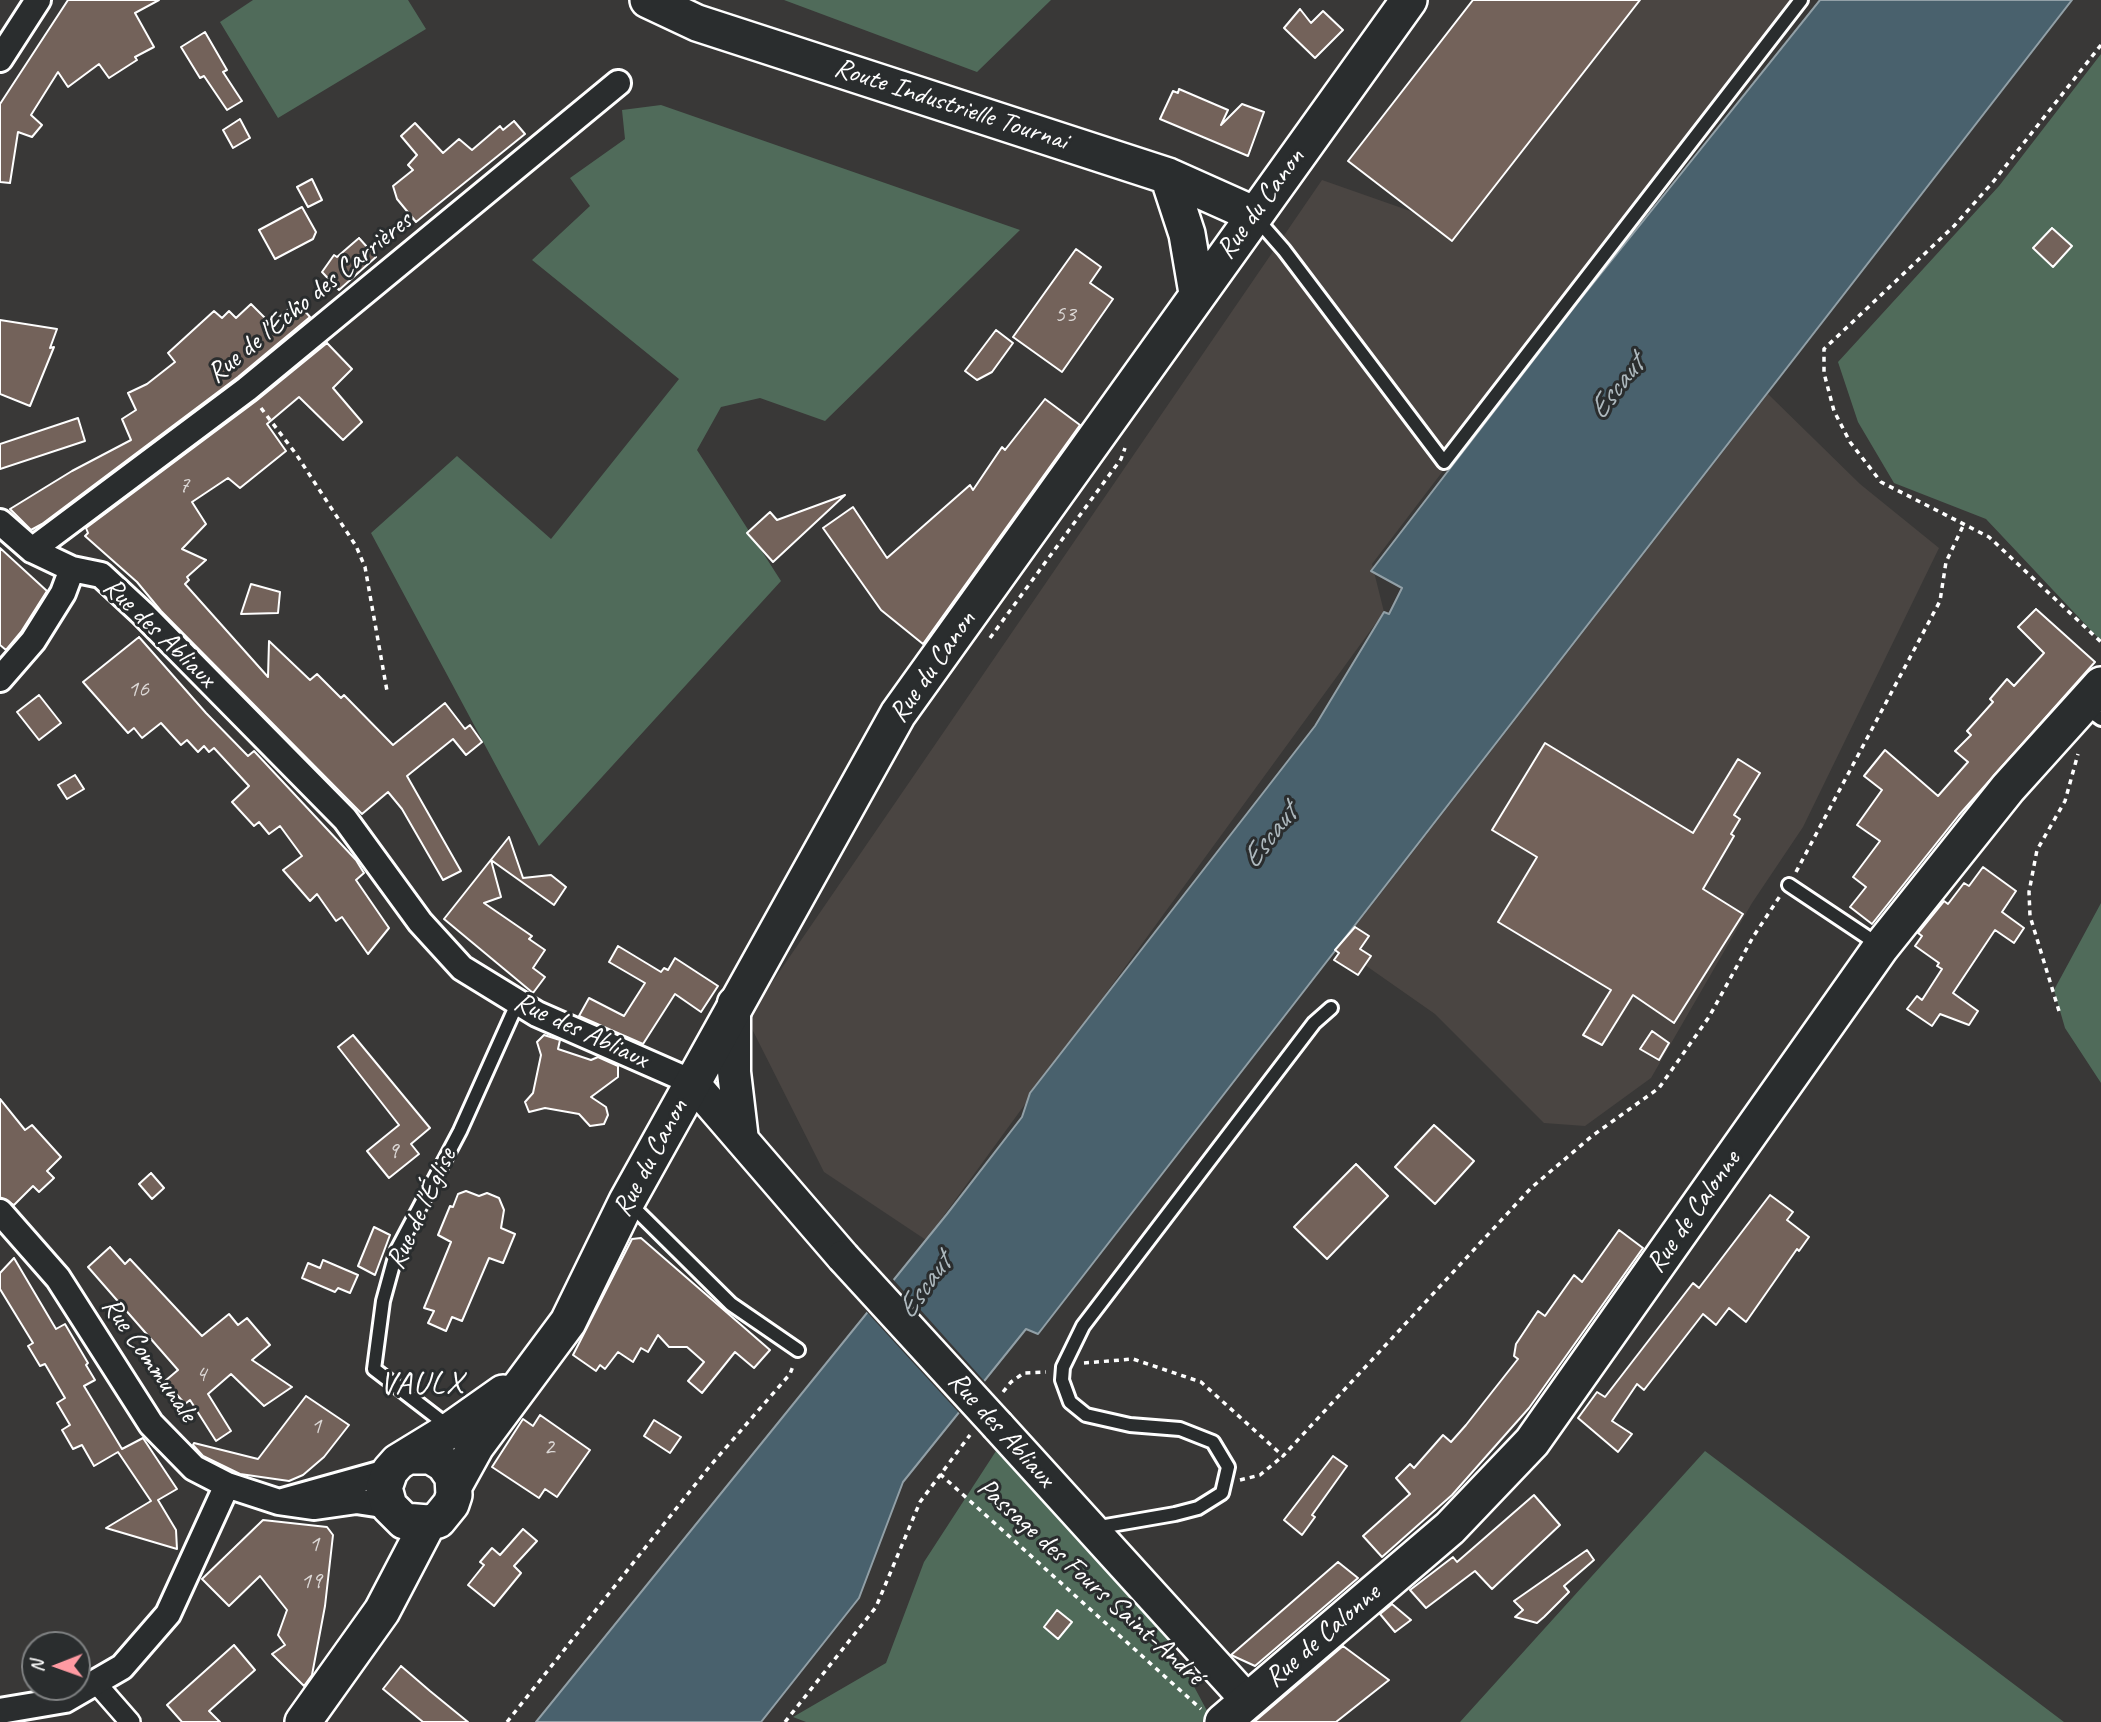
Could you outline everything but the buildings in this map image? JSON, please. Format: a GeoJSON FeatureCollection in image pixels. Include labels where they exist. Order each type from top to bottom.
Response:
{"type":"FeatureCollection","features":[{"type":"Feature","properties":{"kind":"main road","name":"Route Industrielle Tournai"},"geometry":{"type":"LineString","coordinates":[[648,0],[697,23],[1168,176],[1253,214]]}},
{"type":"Feature","properties":{"kind":"main road","name":"Rue du Canon"},"geometry":{"type":"LineString","coordinates":[[455,1485],[476,1446],[568,1322],[627,1201],[734,1003],[898,714],[1399,4]]}},
{"type":"Feature","properties":{"kind":"main road"},"geometry":{"type":"LineString","coordinates":[[1168,176],[1187,234],[1197,293]]}},
{"type":"Feature","properties":{"kind":"main road","name":"Rue de Calonne"},"geometry":{"type":"LineString","coordinates":[[1225,1711],[1450,1528],[1532,1441],[1881,947],[2008,788],[2087,710]]}},
{"type":"Feature","properties":{"kind":"main road"},"geometry":{"type":"LineString","coordinates":[[405,1516],[384,1488],[399,1463],[526,1377]]}},
{"type":"Feature","properties":{"kind":"main road"},"geometry":{"type":"LineString","coordinates":[[399,1463],[424,1454],[438,1459],[449,1470],[455,1485],[454,1495],[446,1513],[405,1516]]}},
{"type":"Feature","properties":{"kind":"main road"},"geometry":{"type":"LineString","coordinates":[[303,1722],[328,1690],[358,1641],[382,1611],[405,1516]]}},
{"type":"Feature","properties":{"kind":"street"},"geometry":{"type":"LineString","coordinates":[[0,59],[38,0]]}},
{"type":"Feature","properties":{"kind":"street","name":"Rue de l'Echo des Carrières"},"geometry":{"type":"LineString","coordinates":[[32,550],[247,389],[618,83]]}},
{"type":"Feature","properties":{"kind":"street","name":"Rue des Abliaux"},"geometry":{"type":"LineString","coordinates":[[0,522],[32,550],[72,569],[101,575],[142,613],[345,819],[420,922],[462,968],[517,1004],[692,1082],[842,1257],[988,1420],[1090,1528],[1225,1711]]}},
{"type":"Feature","properties":{"kind":"street"},"geometry":{"type":"LineString","coordinates":[[0,679],[33,640],[63,593],[72,569]]}},
{"type":"Feature","properties":{"kind":"street"},"geometry":{"type":"LineString","coordinates":[[734,1003],[734,1072],[742,1140]]}},
{"type":"Feature","properties":{"kind":"street","name":"Rue Communale"},"geometry":{"type":"LineString","coordinates":[[0,1212],[58,1278],[151,1424],[194,1468],[227,1485],[279,1502],[314,1507],[356,1501],[405,1516]]}},
{"type":"Feature","properties":{"kind":"street"},"geometry":{"type":"LineString","coordinates":[[279,1502],[399,1463]]}},
{"type":"Feature","properties":{"kind":"street"},"geometry":{"type":"LineString","coordinates":[[0,1711],[65,1700],[122,1667],[168,1614],[227,1485]]}},
{"type":"Feature","properties":{"kind":"street"},"geometry":{"type":"LineString","coordinates":[[95,1682],[130,1722]]}},
{"type":"Feature","properties":{"kind":"lane"},"geometry":{"type":"LineString","coordinates":[[1253,214],[1284,250],[1444,462],[1801,0]]}},
{"type":"Feature","properties":{"kind":"lane"},"geometry":{"type":"LineString","coordinates":[[1789,885],[1881,947]]}},
{"type":"Feature","properties":{"kind":"lane","name":"Rue de l'Église"},"geometry":{"type":"LineString","coordinates":[[452,1429],[374,1370],[383,1301],[397,1250],[460,1131],[517,1004]]}},
{"type":"Feature","properties":{"kind":"lane"},"geometry":{"type":"LineString","coordinates":[[1090,1528],[1146,1521],[1198,1508],[1222,1493],[1228,1466],[1213,1442],[1180,1429],[1130,1425],[1086,1415],[1070,1402],[1062,1380],[1063,1367],[1083,1326],[1314,1023],[1331,1008]]}},
{"type":"Feature","properties":{"kind":"lane"},"geometry":{"type":"LineString","coordinates":[[627,1201],[731,1304],[798,1350]]}},
{"type":"Feature","properties":{"kind":"path"},"geometry":{"type":"LineString","coordinates":[[2101,45],[1993,182],[1954,226],[1824,349],[1824,373],[1834,411],[1850,442],[1872,471],[1893,489],[1989,537],[2101,642]]}},
{"type":"Feature","properties":{"kind":"path"},"geometry":{"type":"LineString","coordinates":[[247,389],[296,453],[356,546],[365,567],[387,691]]}},
{"type":"Feature","properties":{"kind":"path"},"geometry":{"type":"LineString","coordinates":[[1225,1485],[1260,1475],[1283,1456],[1531,1188],[1592,1136],[1659,1088],[1709,1017],[1753,937],[1789,885],[1940,601],[1946,562],[1964,524]]}},
{"type":"Feature","properties":{"kind":"path"},"geometry":{"type":"LineString","coordinates":[[2059,1012],[2030,916],[2029,892],[2037,850],[2065,801],[2078,757],[2075,745],[2087,710]]}},
{"type":"Feature","properties":{"kind":"path"},"geometry":{"type":"LineString","coordinates":[[507,1722],[710,1466],[790,1374],[798,1350]]}},
{"type":"Feature","properties":{"kind":"path"},"geometry":{"type":"LineString","coordinates":[[785,1722],[876,1607],[920,1502],[940,1474],[988,1420],[1011,1382],[1024,1373],[1036,1375],[1063,1367],[1124,1357],[1201,1382],[1283,1456]]}},
{"type":"Feature","properties":{"kind":"path","name":"Passage des Fours Saint-André"},"geometry":{"type":"LineString","coordinates":[[940,1474],[1195,1701],[1225,1711]]}},
{"type":"Feature","properties":{"kind":"shaded area"},"geometry":{"type":"Polygon","coordinates":[[[1610,0],[1802,0],[1372,564],[1384,612],[926,1240],[824,1172],[747,1019],[1322,180],[1433,219],[1610,0]]]}},
{"type":"Feature","properties":{"kind":"shaded area"},"geometry":{"type":"Polygon","coordinates":[[[1768,394],[1860,484],[1939,548],[1803,827],[1752,903],[1651,1078],[1585,1126],[1544,1123],[1435,1014],[1365,965],[1371,956],[1360,949],[1368,936],[1355,927],[1768,394]]]}},
{"type":"Feature","properties":{"kind":"green space"},"geometry":{"type":"Polygon","coordinates":[[[253,0],[408,0],[426,29],[278,118],[220,22],[253,0]]]}},
{"type":"Feature","properties":{"kind":"green space"},"geometry":{"type":"Polygon","coordinates":[[[784,0],[1051,0],[977,72],[784,0]]]}},
{"type":"Feature","properties":{"kind":"green space"},"geometry":{"type":"Polygon","coordinates":[[[2101,54],[2101,641],[1986,519],[1894,483],[1858,422],[1838,362],[1999,186],[2101,54]]]}},
{"type":"Feature","properties":{"kind":"green space"},"geometry":{"type":"Polygon","coordinates":[[[661,105],[1020,230],[825,421],[760,398],[721,407],[697,450],[781,581],[539,846],[371,533],[457,456],[551,539],[679,379],[532,260],[590,206],[570,178],[625,139],[622,110],[661,105]]]}},
{"type":"Feature","properties":{"kind":"green space"},"geometry":{"type":"Polygon","coordinates":[[[2101,903],[2101,1083],[2065,1028],[2054,990],[2101,903]]]}},
{"type":"Feature","properties":{"kind":"green space"},"geometry":{"type":"Polygon","coordinates":[[[996,1451],[1167,1636],[1213,1722],[806,1722],[793,1717],[886,1663],[924,1562],[996,1451]]]}},
{"type":"Feature","properties":{"kind":"green space"},"geometry":{"type":"Polygon","coordinates":[[[1705,1451],[2064,1722],[1460,1722],[1705,1451]]]}},
{"type":"Feature","properties":{"kind":"water","name":"Escaut"},"geometry":{"type":"Polygon","coordinates":[[[1820,0],[2072,0],[1038,1334],[1026,1329],[903,1482],[859,1598],[761,1722],[536,1722],[947,1214],[1022,1117],[1030,1093],[1315,726],[1384,612],[1389,614],[1402,588],[1371,571],[1579,301],[1820,0]]]}},
{"type":"Feature","properties":{"kind":"pier"},"geometry":{"type":"Polygon","coordinates":[[[891,1277],[987,1384],[961,1415],[864,1309],[891,1277]]]}},
{"type":"Feature","properties":{"kind":"district","name":"VAULX"},"geometry":{"type":"Point","coordinates":[422,1385]}}]}
